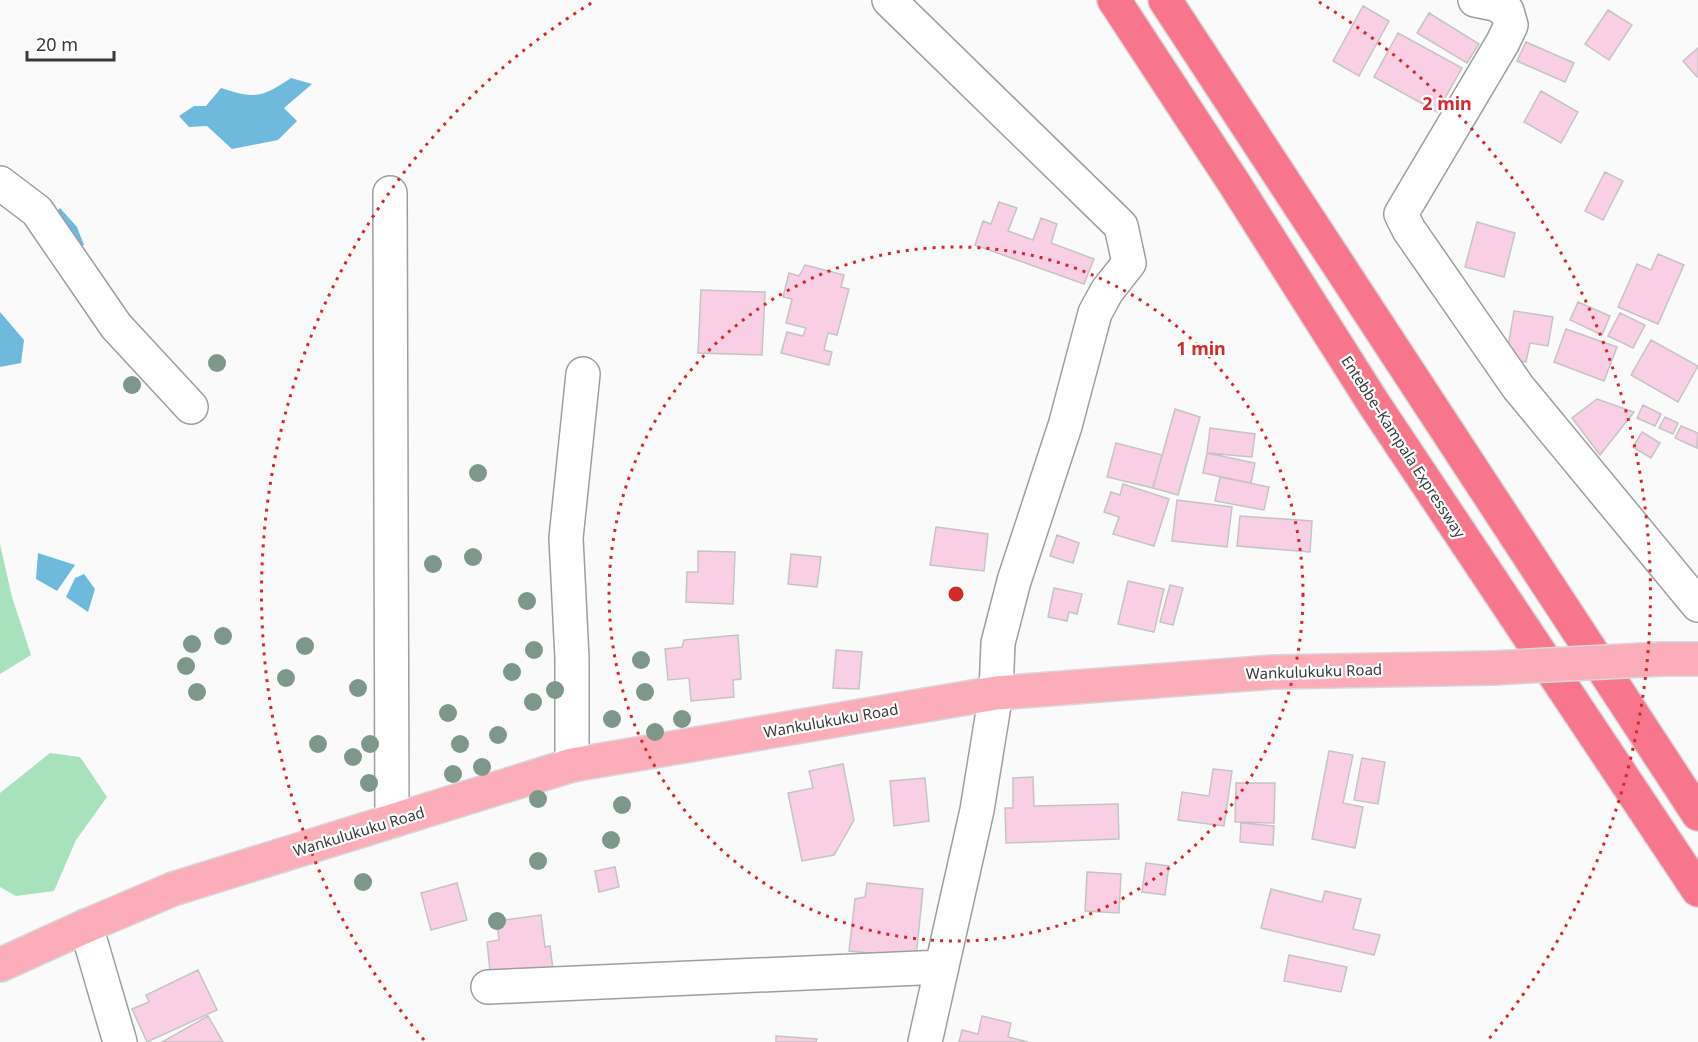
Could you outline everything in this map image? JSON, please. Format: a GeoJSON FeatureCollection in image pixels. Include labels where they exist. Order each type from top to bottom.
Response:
{"type":"FeatureCollection","features":[{"type":"Feature","properties":{"kind":"highway","name":"Entebbe–Kampala Expressway"},"geometry":{"type":"LineString","coordinates":[[1114,0],[1234,183],[1374,404],[1698,890]]}},
{"type":"Feature","properties":{"kind":"highway"},"geometry":{"type":"LineString","coordinates":[[1165,0],[1698,814]]}},
{"type":"Feature","properties":{"kind":"main road","name":"Wankulukuku Road"},"geometry":{"type":"LineString","coordinates":[[0,965],[173,889],[572,765],[996,693],[1274,672],[1493,668],[1662,659],[1698,660]]}},
{"type":"Feature","properties":{"kind":"street"},"geometry":{"type":"LineString","coordinates":[[889,0],[1121,226],[1129,263],[1107,291],[1095,313],[1065,426],[1014,581],[998,644],[996,693],[977,810],[925,1042]]}},
{"type":"Feature","properties":{"kind":"street"},"geometry":{"type":"LineString","coordinates":[[1475,0],[1495,4],[1507,11],[1511,24],[1503,42],[1401,214],[1409,230],[1518,387],[1698,605]]}},
{"type":"Feature","properties":{"kind":"street"},"geometry":{"type":"LineString","coordinates":[[0,183],[37,211],[116,326],[191,407]]}},
{"type":"Feature","properties":{"kind":"street"},"geometry":{"type":"LineString","coordinates":[[390,193],[392,821]]}},
{"type":"Feature","properties":{"kind":"street"},"geometry":{"type":"LineString","coordinates":[[572,765],[572,658],[566,538],[583,374]]}},
{"type":"Feature","properties":{"kind":"street"},"geometry":{"type":"LineString","coordinates":[[86,926],[120,1042]]}},
{"type":"Feature","properties":{"kind":"street"},"geometry":{"type":"LineString","coordinates":[[488,987],[942,967]]}},
{"type":"Feature","properties":{"kind":"green space"},"geometry":{"type":"Polygon","coordinates":[[[0,544],[12,597],[31,655],[0,674],[0,544]]]}},
{"type":"Feature","properties":{"kind":"green space"},"geometry":{"type":"Polygon","coordinates":[[[50,753],[80,757],[107,797],[76,840],[54,891],[16,896],[0,887],[0,793],[50,753]]]}},
{"type":"Feature","properties":{"kind":"water"},"geometry":{"type":"Polygon","coordinates":[[[291,78],[312,84],[284,108],[297,121],[278,140],[232,149],[207,126],[189,127],[179,116],[194,106],[206,106],[221,88],[242,94],[258,95],[272,90],[291,78]]]}},
{"type":"Feature","properties":{"kind":"water"},"geometry":{"type":"Polygon","coordinates":[[[60,208],[77,227],[84,245],[69,251],[48,221],[60,208]]]}},
{"type":"Feature","properties":{"kind":"water"},"geometry":{"type":"Polygon","coordinates":[[[0,312],[24,340],[21,363],[0,367],[0,312]]]}},
{"type":"Feature","properties":{"kind":"water"},"geometry":{"type":"Polygon","coordinates":[[[38,553],[75,565],[57,591],[36,579],[38,553]]]}},
{"type":"Feature","properties":{"kind":"water"},"geometry":{"type":"Polygon","coordinates":[[[84,574],[95,589],[88,612],[66,597],[75,578],[84,574]]]}},
{"type":"Feature","properties":{"kind":"building"},"geometry":{"type":"Polygon","coordinates":[[[1363,6],[1389,21],[1359,76],[1333,61],[1363,6]]]}},
{"type":"Feature","properties":{"kind":"building"},"geometry":{"type":"Polygon","coordinates":[[[1608,10],[1632,25],[1609,60],[1585,44],[1608,10]]]}},
{"type":"Feature","properties":{"kind":"building"},"geometry":{"type":"Polygon","coordinates":[[[1429,13],[1479,44],[1467,63],[1417,33],[1429,13]]]}},
{"type":"Feature","properties":{"kind":"building"},"geometry":{"type":"Polygon","coordinates":[[[1398,33],[1462,68],[1437,112],[1374,77],[1398,33]]]}},
{"type":"Feature","properties":{"kind":"building"},"geometry":{"type":"Polygon","coordinates":[[[1526,42],[1574,63],[1565,82],[1517,61],[1526,42]]]}},
{"type":"Feature","properties":{"kind":"building"},"geometry":{"type":"Polygon","coordinates":[[[1698,48],[1698,76],[1697,77],[1683,61],[1698,48]]]}},
{"type":"Feature","properties":{"kind":"building"},"geometry":{"type":"Polygon","coordinates":[[[1541,91],[1578,112],[1561,143],[1524,122],[1541,91]]]}},
{"type":"Feature","properties":{"kind":"building"},"geometry":{"type":"Polygon","coordinates":[[[1605,172],[1623,181],[1603,220],[1585,211],[1605,172]]]}},
{"type":"Feature","properties":{"kind":"building"},"geometry":{"type":"Polygon","coordinates":[[[999,202],[1017,208],[1008,231],[1033,240],[1041,218],[1057,224],[1051,243],[1094,259],[1084,284],[975,245],[983,221],[991,224],[999,202]]]}},
{"type":"Feature","properties":{"kind":"building"},"geometry":{"type":"Polygon","coordinates":[[[1477,222],[1515,233],[1504,277],[1465,267],[1477,222]]]}},
{"type":"Feature","properties":{"kind":"building"},"geometry":{"type":"Polygon","coordinates":[[[1658,254],[1684,265],[1658,324],[1618,307],[1637,264],[1651,270],[1658,254]]]}},
{"type":"Feature","properties":{"kind":"building"},"geometry":{"type":"Polygon","coordinates":[[[805,265],[844,275],[841,287],[849,289],[837,335],[828,333],[824,350],[832,352],[829,365],[781,353],[787,332],[803,336],[806,328],[786,323],[792,299],[783,297],[789,273],[799,276],[805,265]]]}},
{"type":"Feature","properties":{"kind":"building"},"geometry":{"type":"Polygon","coordinates":[[[701,290],[765,292],[762,355],[698,353],[701,290]]]}},
{"type":"Feature","properties":{"kind":"building"},"geometry":{"type":"Polygon","coordinates":[[[1578,302],[1610,316],[1602,335],[1570,320],[1578,302]]]}},
{"type":"Feature","properties":{"kind":"building"},"geometry":{"type":"Polygon","coordinates":[[[1514,311],[1553,317],[1548,346],[1530,343],[1526,362],[1506,359],[1514,311]]]}},
{"type":"Feature","properties":{"kind":"building"},"geometry":{"type":"Polygon","coordinates":[[[1620,313],[1645,325],[1633,348],[1608,336],[1620,313]]]}},
{"type":"Feature","properties":{"kind":"building"},"geometry":{"type":"Polygon","coordinates":[[[1566,329],[1617,347],[1604,381],[1554,362],[1566,329]]]}},
{"type":"Feature","properties":{"kind":"building"},"geometry":{"type":"Polygon","coordinates":[[[1651,340],[1698,366],[1678,402],[1631,375],[1651,340]]]}},
{"type":"Feature","properties":{"kind":"building"},"geometry":{"type":"Polygon","coordinates":[[[1597,399],[1634,412],[1600,455],[1572,418],[1597,399]]]}},
{"type":"Feature","properties":{"kind":"building"},"geometry":{"type":"Polygon","coordinates":[[[1643,405],[1661,414],[1655,426],[1637,418],[1643,405]]]}},
{"type":"Feature","properties":{"kind":"building"},"geometry":{"type":"Polygon","coordinates":[[[1175,409],[1200,417],[1178,495],[1153,488],[1175,409]]]}},
{"type":"Feature","properties":{"kind":"building"},"geometry":{"type":"Polygon","coordinates":[[[1665,417],[1678,423],[1673,434],[1659,428],[1665,417]]]}},
{"type":"Feature","properties":{"kind":"building"},"geometry":{"type":"Polygon","coordinates":[[[1681,426],[1698,433],[1697,448],[1675,438],[1681,426]]]}},
{"type":"Feature","properties":{"kind":"building"},"geometry":{"type":"Polygon","coordinates":[[[1210,428],[1255,434],[1252,457],[1207,453],[1210,428]]]}},
{"type":"Feature","properties":{"kind":"building"},"geometry":{"type":"Polygon","coordinates":[[[1642,432],[1660,443],[1651,458],[1633,447],[1642,432]]]}},
{"type":"Feature","properties":{"kind":"building"},"geometry":{"type":"Polygon","coordinates":[[[1116,443],[1162,455],[1153,488],[1107,477],[1116,443]]]}},
{"type":"Feature","properties":{"kind":"building"},"geometry":{"type":"Polygon","coordinates":[[[1207,453],[1255,463],[1251,483],[1203,473],[1207,453]]]}},
{"type":"Feature","properties":{"kind":"building"},"geometry":{"type":"Polygon","coordinates":[[[1220,477],[1269,487],[1264,510],[1215,501],[1220,477]]]}},
{"type":"Feature","properties":{"kind":"building"},"geometry":{"type":"Polygon","coordinates":[[[1123,484],[1169,499],[1154,546],[1113,534],[1119,517],[1104,512],[1111,492],[1120,495],[1123,484]]]}},
{"type":"Feature","properties":{"kind":"building"},"geometry":{"type":"Polygon","coordinates":[[[1177,500],[1232,507],[1227,547],[1172,541],[1177,500]]]}},
{"type":"Feature","properties":{"kind":"building"},"geometry":{"type":"Polygon","coordinates":[[[1240,516],[1312,521],[1310,552],[1237,546],[1240,516]]]}},
{"type":"Feature","properties":{"kind":"building"},"geometry":{"type":"Polygon","coordinates":[[[936,527],[988,534],[984,571],[930,565],[936,527]]]}},
{"type":"Feature","properties":{"kind":"building"},"geometry":{"type":"Polygon","coordinates":[[[1057,535],[1079,543],[1073,563],[1050,556],[1057,535]]]}},
{"type":"Feature","properties":{"kind":"building"},"geometry":{"type":"Polygon","coordinates":[[[698,551],[735,552],[733,604],[686,602],[687,572],[698,572],[698,551]]]}},
{"type":"Feature","properties":{"kind":"building"},"geometry":{"type":"Polygon","coordinates":[[[791,554],[821,557],[817,587],[788,584],[791,554]]]}},
{"type":"Feature","properties":{"kind":"building"},"geometry":{"type":"Polygon","coordinates":[[[1128,581],[1164,589],[1154,632],[1118,624],[1128,581]]]}},
{"type":"Feature","properties":{"kind":"building"},"geometry":{"type":"Polygon","coordinates":[[[1170,585],[1183,588],[1173,625],[1160,622],[1170,585]]]}},
{"type":"Feature","properties":{"kind":"building"},"geometry":{"type":"Polygon","coordinates":[[[1054,588],[1082,594],[1077,614],[1069,612],[1067,621],[1048,617],[1054,588]]]}},
{"type":"Feature","properties":{"kind":"building"},"geometry":{"type":"Polygon","coordinates":[[[738,635],[741,679],[733,680],[734,697],[691,701],[689,678],[668,680],[665,649],[682,647],[684,640],[738,635]]]}},
{"type":"Feature","properties":{"kind":"building"},"geometry":{"type":"Polygon","coordinates":[[[836,650],[862,652],[859,689],[833,688],[836,650]]]}},
{"type":"Feature","properties":{"kind":"building"},"geometry":{"type":"Polygon","coordinates":[[[1329,751],[1353,755],[1343,803],[1363,807],[1355,848],[1312,839],[1329,751]]]}},
{"type":"Feature","properties":{"kind":"building"},"geometry":{"type":"Polygon","coordinates":[[[1362,758],[1385,762],[1378,804],[1354,800],[1362,758]]]}},
{"type":"Feature","properties":{"kind":"building"},"geometry":{"type":"Polygon","coordinates":[[[843,764],[854,820],[834,855],[802,861],[788,793],[813,788],[809,771],[843,764]]]}},
{"type":"Feature","properties":{"kind":"building"},"geometry":{"type":"Polygon","coordinates":[[[1213,769],[1232,771],[1224,826],[1178,820],[1182,792],[1209,796],[1213,769]]]}},
{"type":"Feature","properties":{"kind":"building"},"geometry":{"type":"Polygon","coordinates":[[[1033,777],[1034,806],[1118,804],[1119,839],[1006,843],[1005,808],[1013,808],[1013,778],[1033,777]]]}},
{"type":"Feature","properties":{"kind":"building"},"geometry":{"type":"Polygon","coordinates":[[[925,778],[929,821],[894,826],[890,781],[925,778]]]}},
{"type":"Feature","properties":{"kind":"building"},"geometry":{"type":"Polygon","coordinates":[[[1236,783],[1275,783],[1274,823],[1235,822],[1236,783]]]}},
{"type":"Feature","properties":{"kind":"building"},"geometry":{"type":"Polygon","coordinates":[[[1241,823],[1274,826],[1273,845],[1240,842],[1241,823]]]}},
{"type":"Feature","properties":{"kind":"building"},"geometry":{"type":"Polygon","coordinates":[[[1146,863],[1169,866],[1165,895],[1142,892],[1146,863]]]}},
{"type":"Feature","properties":{"kind":"building"},"geometry":{"type":"Polygon","coordinates":[[[615,867],[619,887],[599,892],[595,871],[615,867]]]}},
{"type":"Feature","properties":{"kind":"building"},"geometry":{"type":"Polygon","coordinates":[[[1087,872],[1121,874],[1119,913],[1085,911],[1087,872]]]}},
{"type":"Feature","properties":{"kind":"building"},"geometry":{"type":"Polygon","coordinates":[[[457,883],[467,920],[431,930],[421,893],[457,883]]]}},
{"type":"Feature","properties":{"kind":"building"},"geometry":{"type":"Polygon","coordinates":[[[867,883],[923,889],[916,957],[849,951],[855,899],[865,897],[867,883]]]}},
{"type":"Feature","properties":{"kind":"building"},"geometry":{"type":"Polygon","coordinates":[[[1271,889],[1322,902],[1325,891],[1361,899],[1353,929],[1380,935],[1374,955],[1261,928],[1271,889]]]}},
{"type":"Feature","properties":{"kind":"building"},"geometry":{"type":"Polygon","coordinates":[[[541,915],[545,947],[550,946],[554,977],[490,971],[487,942],[499,940],[497,921],[541,915]]]}},
{"type":"Feature","properties":{"kind":"building"},"geometry":{"type":"Polygon","coordinates":[[[1289,955],[1347,967],[1341,992],[1284,981],[1289,955]]]}},
{"type":"Feature","properties":{"kind":"building"},"geometry":{"type":"Polygon","coordinates":[[[198,970],[217,1010],[147,1042],[132,1009],[149,1002],[146,995],[198,970]]]}},
{"type":"Feature","properties":{"kind":"building"},"geometry":{"type":"Polygon","coordinates":[[[208,1016],[223,1042],[162,1042],[208,1016]]]}},
{"type":"Feature","properties":{"kind":"building"},"geometry":{"type":"Polygon","coordinates":[[[982,1016],[1011,1023],[1008,1037],[1028,1042],[959,1042],[962,1030],[978,1034],[982,1016]]]}},
{"type":"Feature","properties":{"kind":"building"},"geometry":{"type":"Polygon","coordinates":[[[776,1036],[817,1039],[816,1042],[776,1042],[776,1036]]]}}]}
